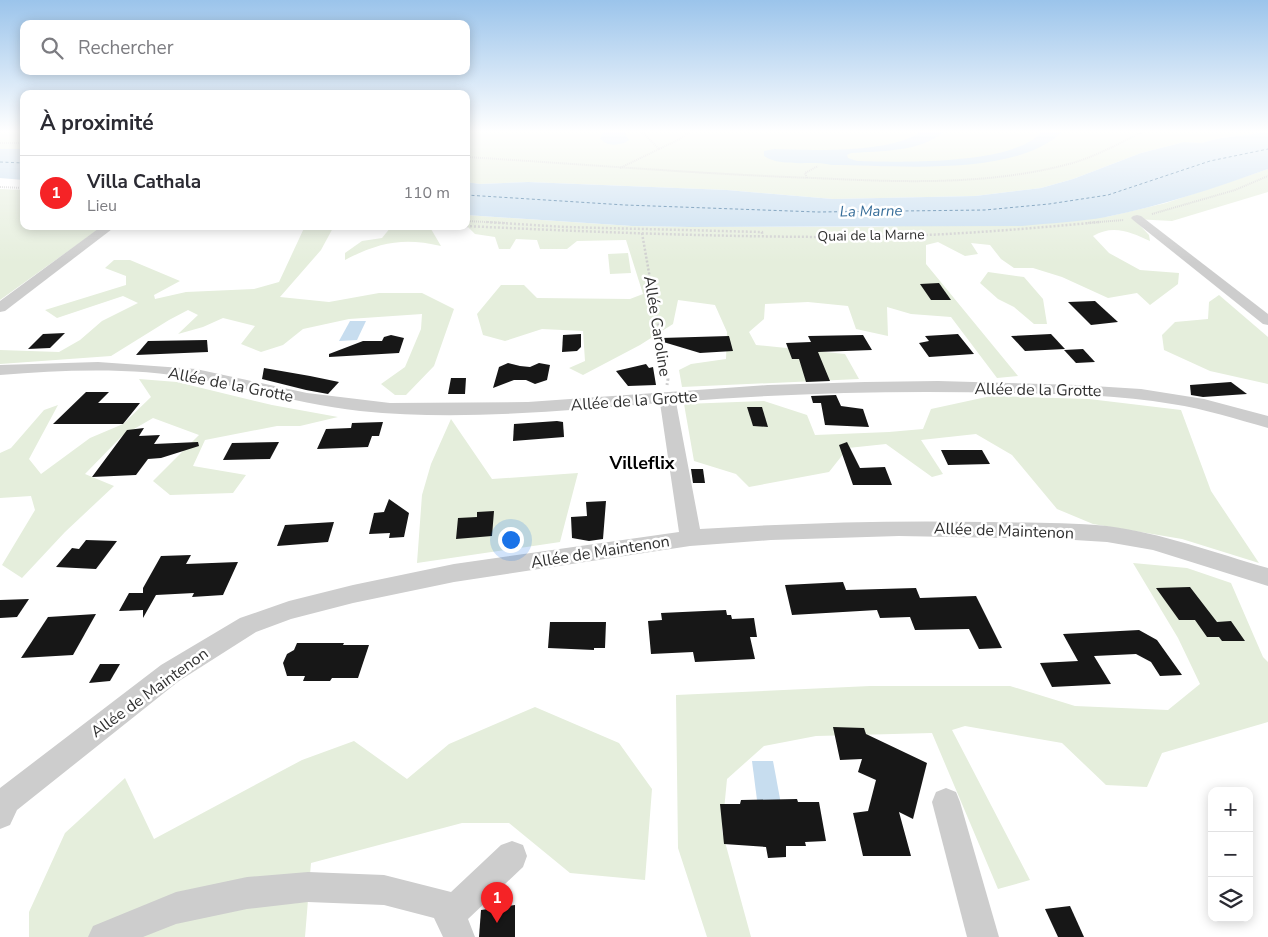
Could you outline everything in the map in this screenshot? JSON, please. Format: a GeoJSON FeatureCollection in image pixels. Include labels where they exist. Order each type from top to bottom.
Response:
{"type":"FeatureCollection","features":[{"type":"Feature","properties":{"kind":"street"},"geometry":{"type":"LineString","coordinates":[[1137,218],[1268,321]]}},
{"type":"Feature","properties":{"kind":"street"},"geometry":{"type":"LineString","coordinates":[[0,308],[105,230]]}},
{"type":"Feature","properties":{"kind":"street","name":"Allée de la Grotte"},"geometry":{"type":"LineString","coordinates":[[0,370],[89,365],[175,371],[233,381],[304,398],[375,408],[466,409],[846,387],[1104,390],[1183,399],[1268,422]]}},
{"type":"Feature","properties":{"kind":"street","name":"Allée Caroline"},"geometry":{"type":"LineString","coordinates":[[667,398],[689,522],[690,538]]}},
{"type":"Feature","properties":{"kind":"street","name":"Allée de Maintenon"},"geometry":{"type":"LineString","coordinates":[[2,802],[170,673],[248,625],[289,610],[353,594],[454,573],[690,538],[771,532],[899,528],[1058,531],[1107,534],[1154,542],[1268,577]]}},
{"type":"Feature","properties":{"kind":"street"},"geometry":{"type":"LineString","coordinates":[[946,802],[982,937]]}},
{"type":"Feature","properties":{"kind":"street"},"geometry":{"type":"LineString","coordinates":[[104,937],[176,908],[247,893],[308,887],[384,890],[445,904],[454,926],[512,856]]}},
{"type":"Feature","properties":{"kind":"path"},"geometry":{"type":"LineString","coordinates":[[764,176],[954,181],[1012,176]]}},
{"type":"Feature","properties":{"kind":"path","name":"Quai de la Marne"},"geometry":{"type":"LineString","coordinates":[[470,226],[571,231],[844,237],[924,235],[1081,226],[1137,218],[1235,190],[1268,176]]}},
{"type":"Feature","properties":{"kind":"path"},"geometry":{"type":"LineString","coordinates":[[0,187],[20,188]]}},
{"type":"Feature","properties":{"kind":"path"},"geometry":{"type":"LineString","coordinates":[[470,221],[565,227],[762,232],[762,235]]}},
{"type":"Feature","properties":{"kind":"path","name":"Allée Caroline"},"geometry":{"type":"LineString","coordinates":[[642,233],[668,379],[667,398]]}},
{"type":"Feature","properties":{"kind":"green space"},"geometry":{"type":"Polygon","coordinates":[[[470,176],[1082,176],[1041,188],[975,196],[833,199],[727,190],[528,182],[480,184],[470,183],[470,176]]]}},
{"type":"Feature","properties":{"kind":"green space"},"geometry":{"type":"Polygon","coordinates":[[[1248,176],[1268,176],[1268,192],[1172,221],[1134,219],[1149,235],[1150,241],[1129,232],[1115,230],[1100,232],[1093,236],[1109,253],[1140,270],[1179,273],[1178,284],[1150,305],[1137,293],[1108,298],[1062,277],[1033,268],[1014,268],[1001,259],[990,245],[971,243],[978,254],[965,256],[938,242],[926,245],[926,264],[1018,376],[997,378],[951,317],[911,314],[887,307],[888,336],[856,329],[848,306],[808,302],[765,304],[764,319],[749,332],[756,345],[845,354],[859,379],[682,387],[679,370],[691,364],[726,359],[727,332],[715,305],[678,300],[673,324],[640,345],[583,375],[569,368],[585,361],[583,331],[542,329],[505,341],[483,335],[477,314],[501,285],[524,285],[537,298],[630,299],[643,294],[626,240],[577,241],[567,249],[540,249],[537,240],[516,239],[510,249],[499,249],[495,237],[475,234],[470,229],[470,215],[632,226],[877,227],[1106,217],[1166,203],[1248,176]]]}},
{"type":"Feature","properties":{"kind":"green space"},"geometry":{"type":"Polygon","coordinates":[[[0,189],[20,190],[20,230],[97,230],[0,300],[0,189]]]}},
{"type":"Feature","properties":{"kind":"green space"},"geometry":{"type":"Polygon","coordinates":[[[303,230],[332,230],[321,250],[280,297],[329,302],[379,293],[422,293],[454,309],[434,366],[406,395],[395,395],[381,384],[405,367],[421,329],[422,314],[349,319],[303,329],[283,345],[261,352],[241,344],[255,326],[223,318],[203,327],[178,334],[198,315],[188,310],[111,356],[0,364],[0,350],[59,352],[80,340],[102,321],[138,303],[123,296],[57,318],[45,310],[126,285],[126,276],[105,268],[114,260],[130,260],[180,281],[154,295],[155,299],[186,292],[254,289],[279,282],[303,230]]]}},
{"type":"Feature","properties":{"kind":"green space"},"geometry":{"type":"Polygon","coordinates":[[[389,230],[432,230],[441,246],[415,242],[392,243],[369,249],[345,260],[345,253],[362,241],[382,238],[389,230]]]}},
{"type":"Feature","properties":{"kind":"green space"},"geometry":{"type":"Polygon","coordinates":[[[628,253],[631,273],[610,274],[608,254],[628,253]]]}},
{"type":"Feature","properties":{"kind":"green space"},"geometry":{"type":"Polygon","coordinates":[[[988,272],[1024,277],[1043,299],[1047,324],[1034,324],[1014,307],[998,299],[980,283],[988,272]]]}},
{"type":"Feature","properties":{"kind":"green space"},"geometry":{"type":"Polygon","coordinates":[[[1219,295],[1268,337],[1268,384],[1210,371],[1164,350],[1162,335],[1175,322],[1208,319],[1209,302],[1219,295]]]}},
{"type":"Feature","properties":{"kind":"green space"},"geometry":{"type":"Polygon","coordinates":[[[139,379],[177,382],[272,405],[338,417],[300,426],[277,426],[205,440],[193,466],[246,475],[233,493],[170,495],[153,481],[199,435],[153,418],[122,436],[85,474],[114,486],[65,532],[22,578],[2,565],[35,510],[31,496],[0,498],[0,453],[11,448],[44,410],[58,405],[29,459],[41,474],[90,438],[123,424],[151,397],[139,379]]]}},
{"type":"Feature","properties":{"kind":"green space"},"geometry":{"type":"Polygon","coordinates":[[[991,396],[1089,399],[1181,410],[1211,491],[1259,563],[1182,539],[1093,524],[1057,509],[1012,455],[976,434],[921,440],[943,474],[932,477],[886,444],[848,448],[829,472],[749,487],[736,474],[694,461],[684,404],[764,401],[807,415],[815,435],[923,429],[931,409],[991,396]]]}},
{"type":"Feature","properties":{"kind":"green space"},"geometry":{"type":"Polygon","coordinates":[[[451,419],[492,479],[578,473],[560,542],[417,563],[422,495],[431,464],[451,419]]]}},
{"type":"Feature","properties":{"kind":"green space"},"geometry":{"type":"Polygon","coordinates":[[[1133,563],[1187,568],[1231,583],[1263,657],[1268,662],[1268,722],[1162,753],[1147,787],[1106,785],[1062,743],[965,726],[952,730],[1030,880],[998,889],[932,733],[816,736],[764,746],[727,779],[722,831],[751,937],[707,937],[678,848],[676,695],[870,686],[1010,686],[1075,706],[1168,710],[1200,684],[1178,638],[1133,563]]]}},
{"type":"Feature","properties":{"kind":"green space"},"geometry":{"type":"Polygon","coordinates":[[[535,707],[619,743],[652,789],[645,880],[570,873],[509,823],[462,823],[311,863],[305,937],[29,937],[29,912],[65,833],[125,778],[154,839],[302,760],[354,741],[407,779],[449,744],[535,707]]]}},
{"type":"Feature","properties":{"kind":"water"},"geometry":{"type":"Polygon","coordinates":[[[0,176],[20,176],[20,180],[0,178],[0,176]]]}},
{"type":"Feature","properties":{"kind":"water","name":"La Marne"},"geometry":{"type":"Polygon","coordinates":[[[1082,176],[1249,176],[1147,208],[1106,217],[1022,226],[632,226],[470,215],[470,183],[480,184],[528,182],[727,190],[833,199],[975,196],[1041,188],[1082,176]]]}},
{"type":"Feature","properties":{"kind":"water"},"geometry":{"type":"Polygon","coordinates":[[[350,321],[366,321],[357,340],[339,341],[350,321]]]}},
{"type":"Feature","properties":{"kind":"water"},"geometry":{"type":"Polygon","coordinates":[[[752,761],[773,761],[781,804],[757,800],[752,761]]]}},
{"type":"Feature","properties":{"kind":"building"},"geometry":{"type":"Polygon","coordinates":[[[939,283],[951,300],[931,300],[920,284],[939,283]]]}},
{"type":"Feature","properties":{"kind":"building"},"geometry":{"type":"Polygon","coordinates":[[[1095,301],[1118,322],[1091,325],[1068,302],[1095,301]]]}},
{"type":"Feature","properties":{"kind":"building"},"geometry":{"type":"Polygon","coordinates":[[[65,333],[50,348],[28,349],[43,334],[65,333]]]}},
{"type":"Feature","properties":{"kind":"building"},"geometry":{"type":"Polygon","coordinates":[[[581,334],[581,347],[577,351],[562,352],[563,335],[581,334]]]}},
{"type":"Feature","properties":{"kind":"building"},"geometry":{"type":"Polygon","coordinates":[[[958,334],[974,354],[929,357],[919,343],[929,341],[925,336],[958,334]]]}},
{"type":"Feature","properties":{"kind":"building"},"geometry":{"type":"Polygon","coordinates":[[[1051,334],[1065,349],[1025,351],[1011,336],[1051,334]]]}},
{"type":"Feature","properties":{"kind":"building"},"geometry":{"type":"Polygon","coordinates":[[[391,335],[404,338],[399,353],[329,357],[329,354],[363,341],[382,341],[384,337],[391,335]]]}},
{"type":"Feature","properties":{"kind":"building"},"geometry":{"type":"Polygon","coordinates":[[[863,335],[872,350],[818,352],[830,381],[806,382],[799,359],[792,359],[786,343],[811,342],[808,336],[863,335]]]}},
{"type":"Feature","properties":{"kind":"building"},"geometry":{"type":"Polygon","coordinates":[[[729,336],[733,351],[700,353],[660,341],[661,338],[729,336]]]}},
{"type":"Feature","properties":{"kind":"building"},"geometry":{"type":"Polygon","coordinates":[[[207,340],[208,352],[136,355],[148,341],[207,340]]]}},
{"type":"Feature","properties":{"kind":"building"},"geometry":{"type":"Polygon","coordinates":[[[1083,349],[1095,362],[1076,363],[1064,350],[1083,349]]]}},
{"type":"Feature","properties":{"kind":"building"},"geometry":{"type":"Polygon","coordinates":[[[508,363],[530,367],[539,363],[550,365],[547,380],[535,384],[526,380],[514,380],[493,388],[499,367],[508,363]]]}},
{"type":"Feature","properties":{"kind":"building"},"geometry":{"type":"Polygon","coordinates":[[[646,364],[649,368],[653,367],[656,385],[628,386],[616,371],[646,364]]]}},
{"type":"Feature","properties":{"kind":"building"},"geometry":{"type":"Polygon","coordinates":[[[264,368],[339,382],[328,394],[306,390],[262,379],[264,368]]]}},
{"type":"Feature","properties":{"kind":"building"},"geometry":{"type":"Polygon","coordinates":[[[451,378],[466,378],[465,394],[448,394],[451,378]]]}},
{"type":"Feature","properties":{"kind":"building"},"geometry":{"type":"Polygon","coordinates":[[[1231,382],[1247,394],[1203,397],[1191,395],[1190,385],[1231,382]]]}},
{"type":"Feature","properties":{"kind":"building"},"geometry":{"type":"Polygon","coordinates":[[[86,392],[109,392],[98,403],[140,403],[123,424],[53,424],[86,392]]]}},
{"type":"Feature","properties":{"kind":"building"},"geometry":{"type":"Polygon","coordinates":[[[836,395],[841,406],[863,409],[869,427],[825,425],[821,403],[813,403],[811,396],[836,395]]]}},
{"type":"Feature","properties":{"kind":"building"},"geometry":{"type":"Polygon","coordinates":[[[747,407],[762,407],[768,427],[753,426],[747,407]]]}},
{"type":"Feature","properties":{"kind":"building"},"geometry":{"type":"Polygon","coordinates":[[[383,422],[379,436],[372,436],[368,447],[317,449],[326,429],[351,428],[352,423],[383,422]]]}},
{"type":"Feature","properties":{"kind":"building"},"geometry":{"type":"Polygon","coordinates":[[[563,422],[564,437],[513,441],[514,424],[563,422]]]}},
{"type":"Feature","properties":{"kind":"building"},"geometry":{"type":"Polygon","coordinates":[[[144,428],[139,436],[160,435],[154,444],[198,442],[199,446],[161,458],[148,459],[136,475],[92,477],[127,430],[144,428]]]}},
{"type":"Feature","properties":{"kind":"building"},"geometry":{"type":"Polygon","coordinates":[[[279,442],[270,459],[223,460],[232,443],[279,442]]]}},
{"type":"Feature","properties":{"kind":"building"},"geometry":{"type":"Polygon","coordinates":[[[847,442],[860,468],[885,467],[892,485],[853,485],[839,445],[847,442]]]}},
{"type":"Feature","properties":{"kind":"building"},"geometry":{"type":"Polygon","coordinates":[[[941,450],[982,450],[990,464],[948,465],[941,450]]]}},
{"type":"Feature","properties":{"kind":"building"},"geometry":{"type":"Polygon","coordinates":[[[691,469],[703,469],[705,483],[693,483],[691,469]]]}},
{"type":"Feature","properties":{"kind":"building"},"geometry":{"type":"Polygon","coordinates":[[[389,499],[409,513],[404,537],[389,538],[390,533],[369,534],[374,513],[384,512],[389,499]]]}},
{"type":"Feature","properties":{"kind":"building"},"geometry":{"type":"Polygon","coordinates":[[[606,501],[603,539],[589,541],[572,538],[571,517],[587,516],[586,502],[606,501]]]}},
{"type":"Feature","properties":{"kind":"building"},"geometry":{"type":"Polygon","coordinates":[[[494,511],[492,536],[456,539],[458,518],[477,517],[477,512],[494,511]]]}},
{"type":"Feature","properties":{"kind":"building"},"geometry":{"type":"Polygon","coordinates":[[[334,522],[328,542],[277,546],[285,525],[334,522]]]}},
{"type":"Feature","properties":{"kind":"building"},"geometry":{"type":"Polygon","coordinates":[[[86,540],[117,541],[96,569],[56,567],[72,548],[79,549],[86,540]]]}},
{"type":"Feature","properties":{"kind":"building"},"geometry":{"type":"Polygon","coordinates":[[[191,555],[186,564],[238,562],[223,595],[192,597],[194,593],[156,595],[143,618],[143,610],[119,611],[129,593],[143,593],[143,588],[161,556],[191,555]]]}},
{"type":"Feature","properties":{"kind":"building"},"geometry":{"type":"Polygon","coordinates":[[[843,582],[846,590],[916,588],[920,598],[976,596],[1002,648],[979,649],[969,629],[915,630],[910,617],[880,618],[877,610],[792,615],[785,585],[843,582]]]}},
{"type":"Feature","properties":{"kind":"building"},"geometry":{"type":"Polygon","coordinates":[[[1190,587],[1217,622],[1231,621],[1245,641],[1222,641],[1219,637],[1207,637],[1195,620],[1179,620],[1156,588],[1190,587]]]}},
{"type":"Feature","properties":{"kind":"building"},"geometry":{"type":"Polygon","coordinates":[[[29,599],[17,617],[0,618],[0,600],[29,599]]]}},
{"type":"Feature","properties":{"kind":"building"},"geometry":{"type":"Polygon","coordinates":[[[726,610],[727,615],[731,615],[732,619],[754,618],[757,637],[750,637],[755,659],[695,662],[693,652],[651,654],[648,621],[662,620],[661,613],[726,610]]]}},
{"type":"Feature","properties":{"kind":"building"},"geometry":{"type":"Polygon","coordinates":[[[96,614],[73,655],[21,658],[48,617],[96,614]]]}},
{"type":"Feature","properties":{"kind":"building"},"geometry":{"type":"Polygon","coordinates":[[[550,622],[606,622],[605,648],[594,648],[594,650],[548,648],[550,622]]]}},
{"type":"Feature","properties":{"kind":"building"},"geometry":{"type":"Polygon","coordinates":[[[1139,630],[1157,640],[1182,675],[1160,676],[1151,662],[1136,654],[1094,656],[1111,684],[1052,687],[1040,663],[1078,661],[1063,634],[1139,630]]]}},
{"type":"Feature","properties":{"kind":"building"},"geometry":{"type":"Polygon","coordinates":[[[297,643],[369,645],[358,678],[303,681],[305,676],[287,676],[283,663],[287,654],[294,650],[297,643]]]}},
{"type":"Feature","properties":{"kind":"building"},"geometry":{"type":"Polygon","coordinates":[[[100,664],[120,664],[110,681],[89,683],[100,664]]]}},
{"type":"Feature","properties":{"kind":"building"},"geometry":{"type":"Polygon","coordinates":[[[833,727],[864,728],[866,734],[927,763],[913,819],[899,812],[911,856],[863,856],[853,813],[868,811],[876,780],[858,772],[862,759],[840,760],[833,727]]]}},
{"type":"Feature","properties":{"kind":"building"},"geometry":{"type":"Polygon","coordinates":[[[797,799],[798,802],[819,802],[826,841],[805,842],[806,846],[786,846],[786,857],[768,858],[766,847],[724,844],[720,804],[740,804],[741,800],[797,799]]]}},
{"type":"Feature","properties":{"kind":"building"},"geometry":{"type":"Polygon","coordinates":[[[515,905],[515,937],[479,937],[481,910],[515,905]]]}},
{"type":"Feature","properties":{"kind":"building"},"geometry":{"type":"Polygon","coordinates":[[[1070,906],[1084,937],[1058,937],[1045,909],[1070,906]]]}},
{"type":"Feature","properties":{"kind":"ferry route"},"geometry":{"type":"LineString","coordinates":[[470,195],[625,205],[818,212],[985,210],[1049,204],[1108,195],[1166,176]]}},
{"type":"Feature","properties":{"kind":"place","name":"Villa Cathala"},"geometry":{"type":"Point","coordinates":[497,923]}},
{"type":"Feature","properties":{"kind":"district","name":"Villeflix"},"geometry":{"type":"Point","coordinates":[642,463]}}]}
